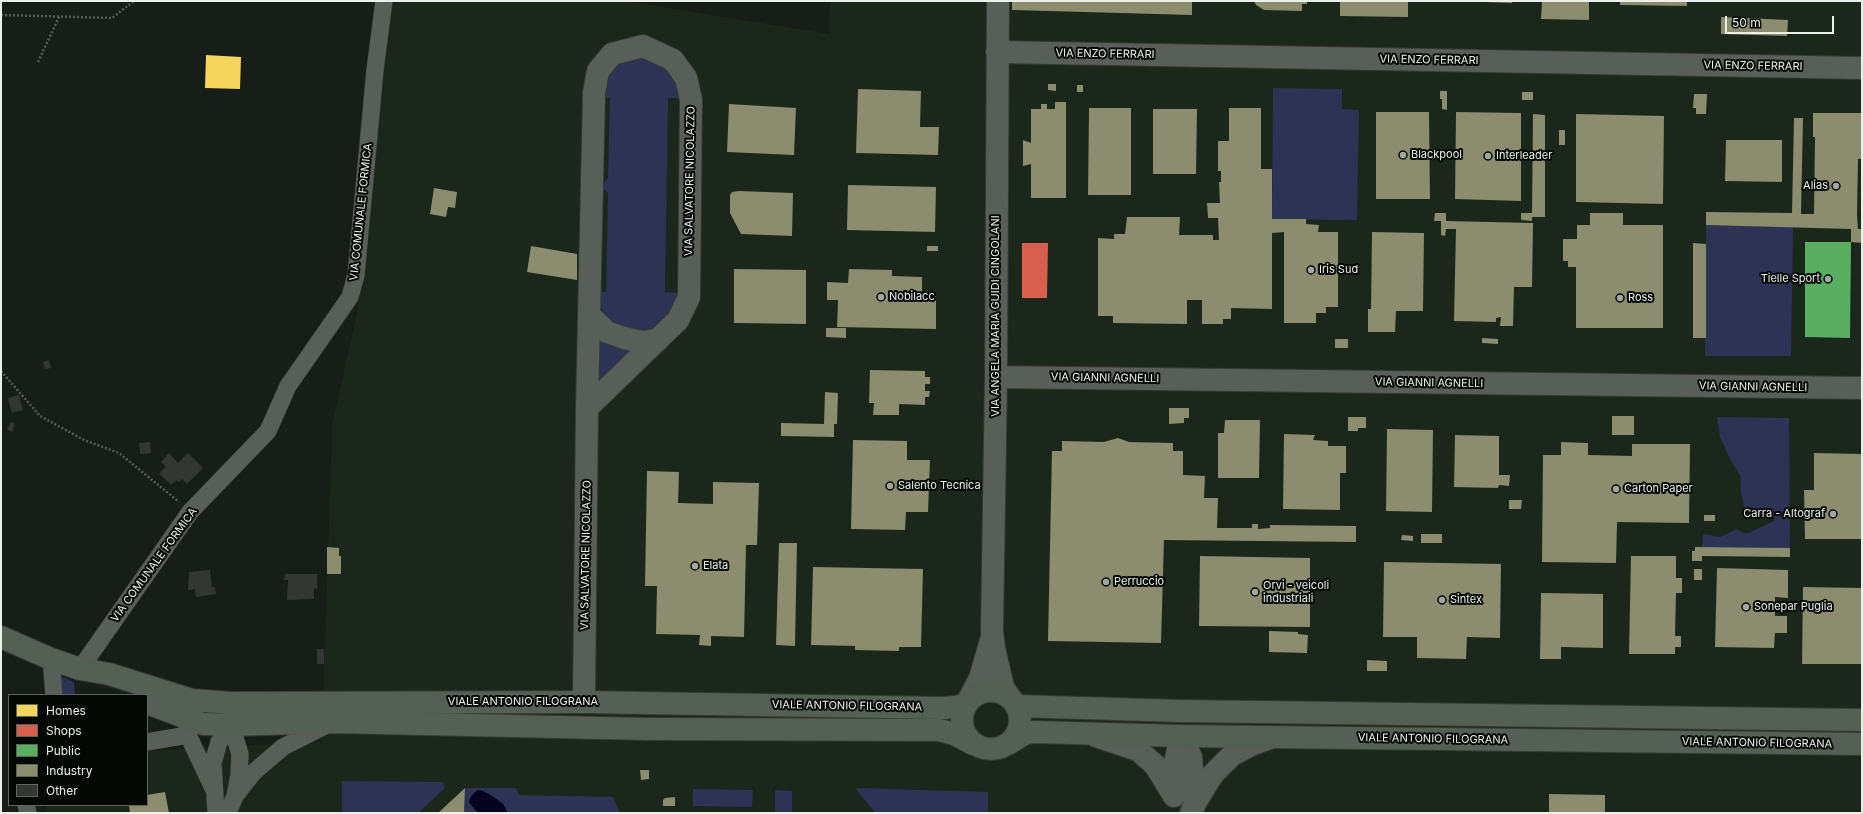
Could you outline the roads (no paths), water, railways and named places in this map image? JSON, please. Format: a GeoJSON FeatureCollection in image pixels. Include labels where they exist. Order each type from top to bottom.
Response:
{"type":"FeatureCollection","features":[{"type":"Feature","properties":{"kind":"main road","name":"VIALE ANTONIO FILOGRANA"},"geometry":{"type":"LineString","coordinates":[[1,637],[51,659],[80,669],[109,674],[146,694]]}},
{"type":"Feature","properties":{"kind":"main road","name":"VIALE ANTONIO FILOGRANA"},"geometry":{"type":"LineString","coordinates":[[80,669],[104,687],[123,694]]}},
{"type":"Feature","properties":{"kind":"main road"},"geometry":{"type":"LineString","coordinates":[[993,691],[1002,693],[1013,702],[1020,722],[1014,738],[1008,744],[991,750],[981,748],[973,744],[964,733],[961,718],[968,701],[976,695],[993,691]]}},
{"type":"Feature","properties":{"kind":"main road","name":"VIALE ANTONIO FILOGRANA"},"geometry":{"type":"LineString","coordinates":[[148,695],[203,724],[232,725],[333,722],[647,729],[939,730],[954,734],[973,744]]}},
{"type":"Feature","properties":{"kind":"main road","name":"VIALE ANTONIO FILOGRANA"},"geometry":{"type":"LineString","coordinates":[[148,703],[189,717],[231,703],[584,702],[943,708],[964,705],[968,701]]}},
{"type":"Feature","properties":{"kind":"main road"},"geometry":{"type":"LineString","coordinates":[[1013,702],[1182,711],[1862,720]]}},
{"type":"Feature","properties":{"kind":"main road"},"geometry":{"type":"LineString","coordinates":[[1180,736],[1182,711]]}},
{"type":"Feature","properties":{"kind":"main road","name":"VIALE ANTONIO FILOGRANA"},"geometry":{"type":"LineString","coordinates":[[1008,744],[1026,733],[1862,744]]}},
{"type":"Feature","properties":{"kind":"street","name":"VIA COMUNALE FORMICA"},"geometry":{"type":"LineString","coordinates":[[80,669],[190,512],[268,431],[288,386],[350,297],[356,275],[375,70],[384,1]]}},
{"type":"Feature","properties":{"kind":"street","name":"VIA ANGELA MARIA GUIDI CINGOLANI"},"geometry":{"type":"LineString","coordinates":[[992,631],[996,377],[998,1]]}},
{"type":"Feature","properties":{"kind":"street","name":"VIA SALVATORE NICOLAZZO"},"geometry":{"type":"LineString","coordinates":[[584,702],[587,408],[595,86],[598,71],[612,54],[643,46],[673,60],[686,78],[691,100],[689,297],[678,320],[587,408]]}},
{"type":"Feature","properties":{"kind":"street","name":"VIA ENZO FERRARI"},"geometry":{"type":"LineString","coordinates":[[997,52],[1862,68]]}},
{"type":"Feature","properties":{"kind":"street"},"geometry":{"type":"LineString","coordinates":[[590,316],[607,332],[618,336],[642,342],[658,340]]}},
{"type":"Feature","properties":{"kind":"street","name":"VIA GIANNI AGNELLI"},"geometry":{"type":"LineString","coordinates":[[996,377],[1862,388]]}},
{"type":"Feature","properties":{"kind":"street"},"geometry":{"type":"LineString","coordinates":[[968,701],[980,678],[992,631]]}},
{"type":"Feature","properties":{"kind":"street"},"geometry":{"type":"LineString","coordinates":[[992,631],[994,648],[1003,687],[1013,702]]}},
{"type":"Feature","properties":{"kind":"street"},"geometry":{"type":"LineString","coordinates":[[51,659],[54,694]]}},
{"type":"Feature","properties":{"kind":"street"},"geometry":{"type":"LineString","coordinates":[[228,813],[235,796],[239,775],[240,754],[232,725],[231,703]]}},
{"type":"Feature","properties":{"kind":"street"},"geometry":{"type":"LineString","coordinates":[[647,703],[647,729]]}},
{"type":"Feature","properties":{"kind":"street"},"geometry":{"type":"LineString","coordinates":[[148,741],[189,717],[213,788]]}},
{"type":"Feature","properties":{"kind":"street"},"geometry":{"type":"LineString","coordinates":[[235,796],[254,772],[283,747],[333,722]]}},
{"type":"Feature","properties":{"kind":"street"},"geometry":{"type":"LineString","coordinates":[[216,813],[213,788],[213,763],[219,742],[232,725]]}},
{"type":"Feature","properties":{"kind":"street"},"geometry":{"type":"LineString","coordinates":[[1086,733],[1138,750],[1155,765],[1185,806]]}},
{"type":"Feature","properties":{"kind":"street"},"geometry":{"type":"LineString","coordinates":[[1180,736],[1173,772],[1185,806]]}},
{"type":"Feature","properties":{"kind":"street"},"geometry":{"type":"LineString","coordinates":[[1185,806],[1212,774],[1232,755],[1251,745],[1274,737]]}},
{"type":"Feature","properties":{"kind":"place","name":"Blackpool"},"geometry":{"type":"Point","coordinates":[1403,155]}},
{"type":"Feature","properties":{"kind":"place","name":"Interleader"},"geometry":{"type":"Point","coordinates":[1488,156]}},
{"type":"Feature","properties":{"kind":"place","name":"Alias"},"geometry":{"type":"Point","coordinates":[1836,186]}},
{"type":"Feature","properties":{"kind":"place","name":"Iris Sud"},"geometry":{"type":"Point","coordinates":[1311,270]}},
{"type":"Feature","properties":{"kind":"place","name":"Tielle Sport"},"geometry":{"type":"Point","coordinates":[1828,279]}},
{"type":"Feature","properties":{"kind":"place","name":"Nobilacc"},"geometry":{"type":"Point","coordinates":[881,297]}},
{"type":"Feature","properties":{"kind":"place","name":"Ross"},"geometry":{"type":"Point","coordinates":[1620,298]}},
{"type":"Feature","properties":{"kind":"place","name":"Salento Tecnica"},"geometry":{"type":"Point","coordinates":[890,486]}},
{"type":"Feature","properties":{"kind":"place","name":"Carton Paper"},"geometry":{"type":"Point","coordinates":[1616,489]}},
{"type":"Feature","properties":{"kind":"place","name":"Carra - Altograf"},"geometry":{"type":"Point","coordinates":[1833,514]}},
{"type":"Feature","properties":{"kind":"place","name":"Elata"},"geometry":{"type":"Point","coordinates":[695,566]}},
{"type":"Feature","properties":{"kind":"place","name":"Perruccio"},"geometry":{"type":"Point","coordinates":[1106,582]}},
{"type":"Feature","properties":{"kind":"place","name":"Orvi - veicoli industriali"},"geometry":{"type":"Point","coordinates":[1255,592]}},
{"type":"Feature","properties":{"kind":"place","name":"Sintex"},"geometry":{"type":"Point","coordinates":[1442,600]}},
{"type":"Feature","properties":{"kind":"place","name":"Sonepar Puglia"},"geometry":{"type":"Point","coordinates":[1746,607]}}]}
